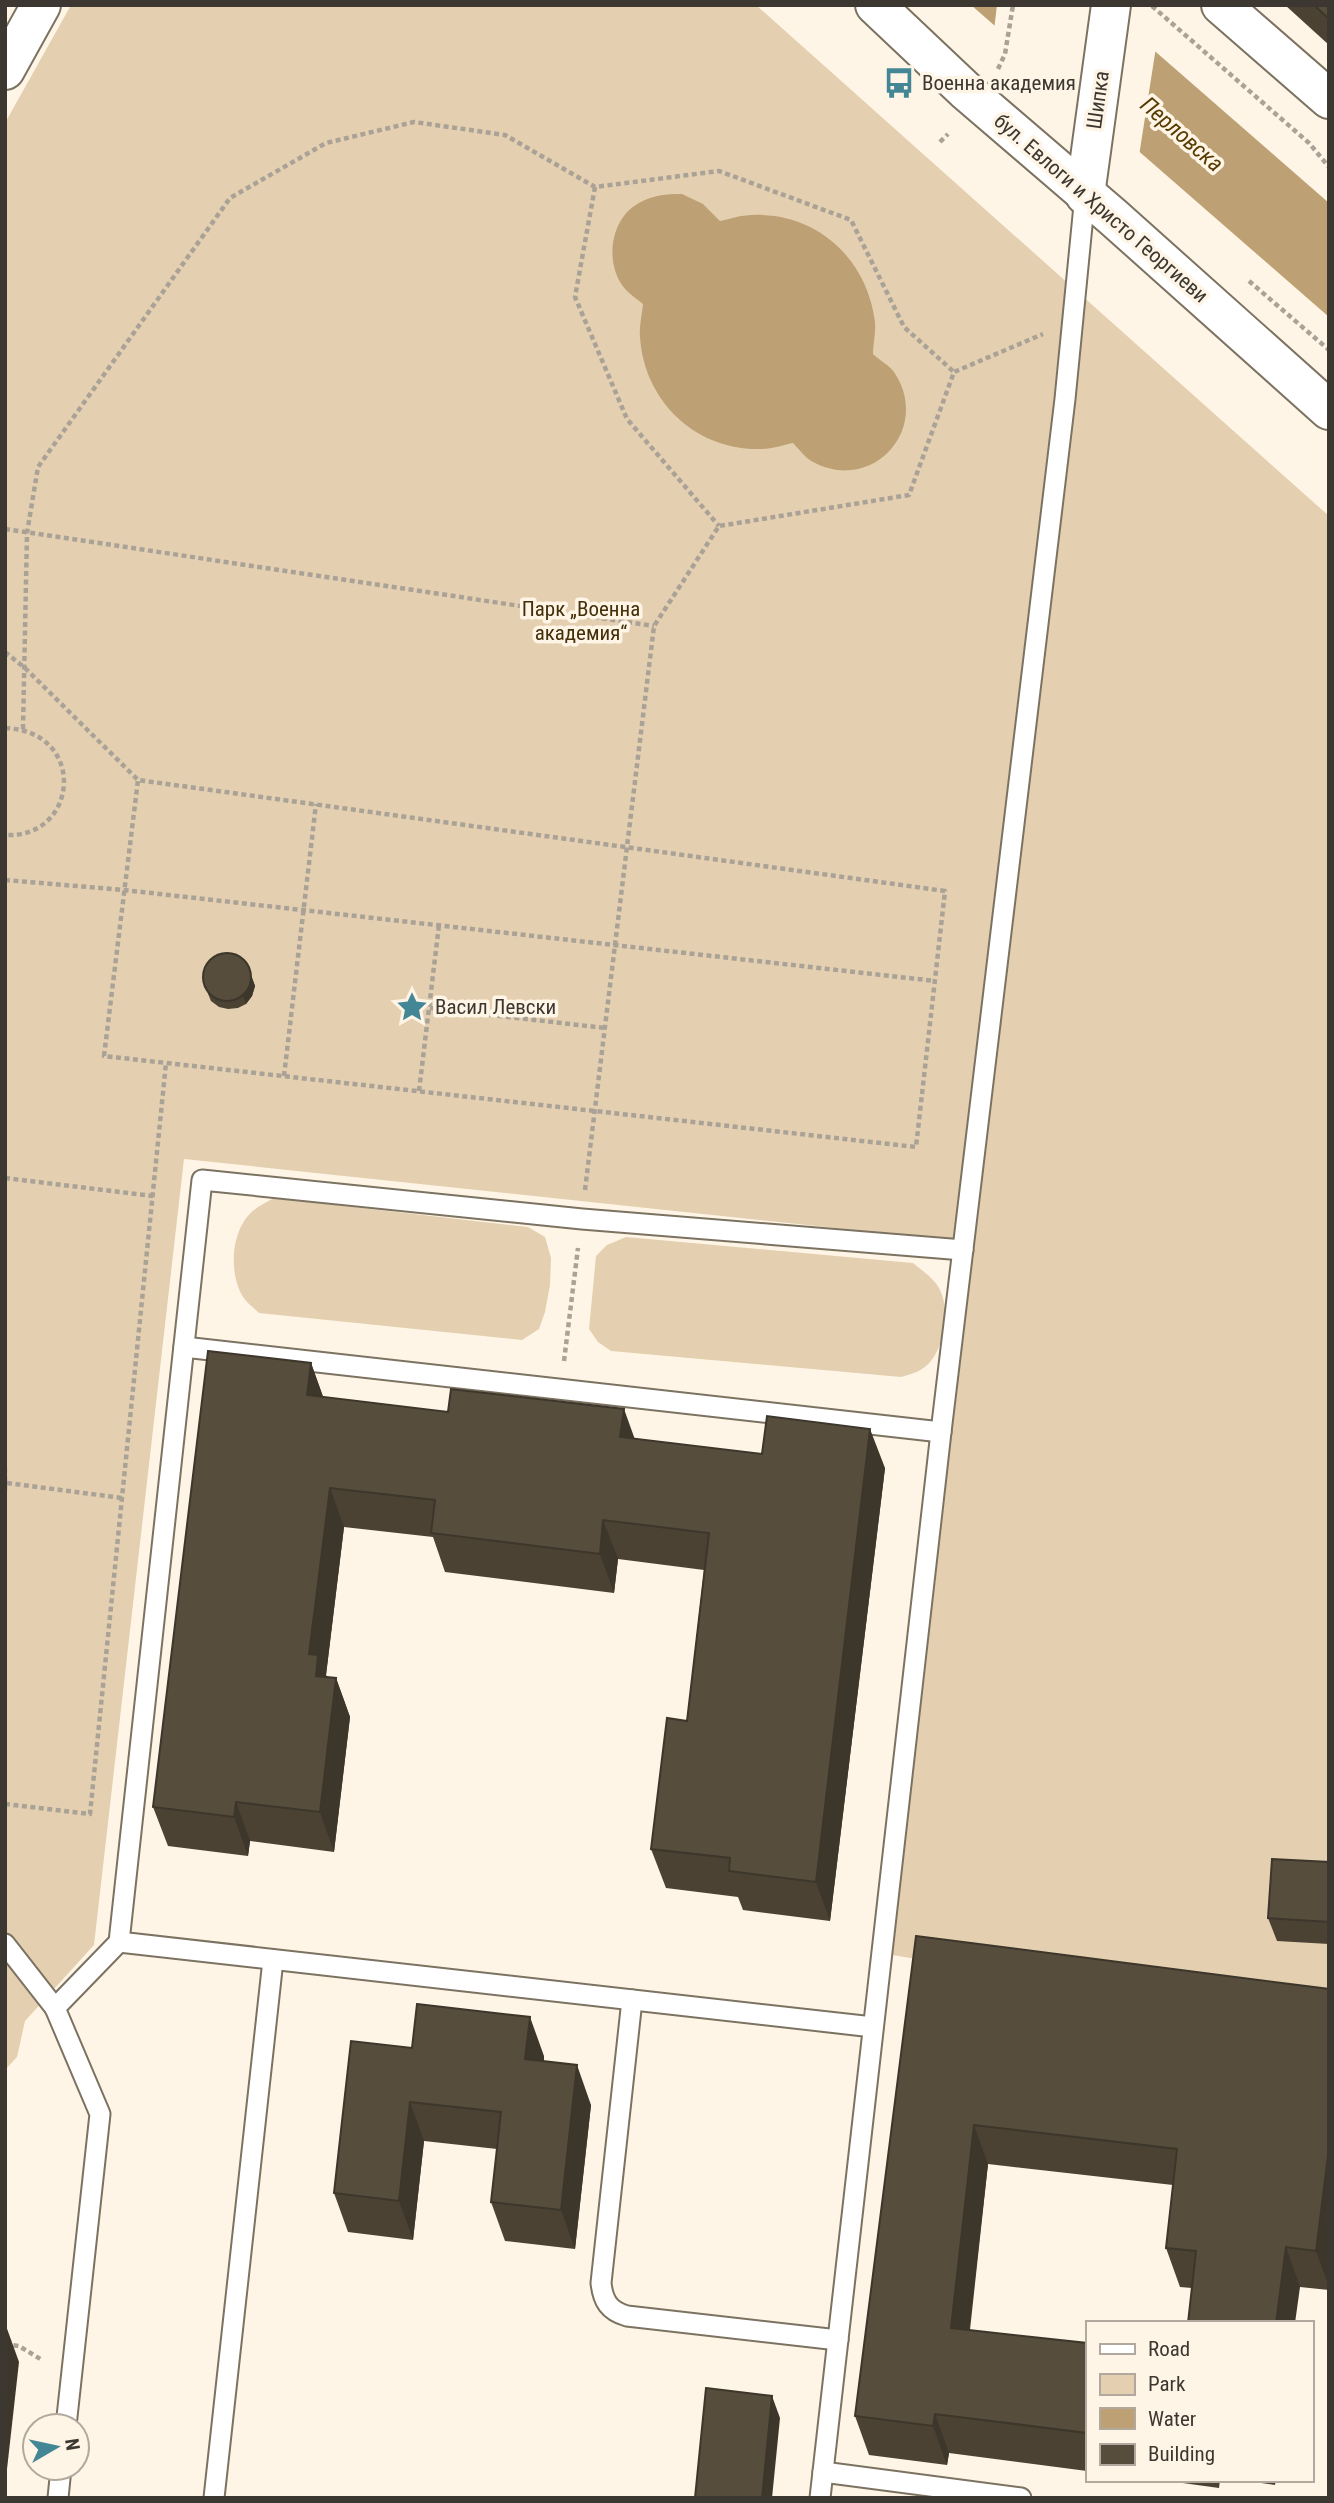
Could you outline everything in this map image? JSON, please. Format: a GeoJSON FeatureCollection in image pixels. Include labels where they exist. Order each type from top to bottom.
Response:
{"type":"FeatureCollection","features":[{"type":"Feature","properties":{"kind":"main road"},"geometry":{"type":"LineString","coordinates":[[5,70],[41,5]]}},
{"type":"Feature","properties":{"kind":"main road","name":"бул. Евлоги и Христо Георгиеви"},"geometry":{"type":"LineString","coordinates":[[875,5],[965,90],[1329,410]]}},
{"type":"Feature","properties":{"kind":"main road","name":"Шипка"},"geometry":{"type":"LineString","coordinates":[[1085,195],[1111,5]]}},
{"type":"Feature","properties":{"kind":"main road"},"geometry":{"type":"LineString","coordinates":[[1221,5],[1329,99]]}},
{"type":"Feature","properties":{"kind":"lane"},"geometry":{"type":"LineString","coordinates":[[820,2498],[1085,195]]}},
{"type":"Feature","properties":{"kind":"lane"},"geometry":{"type":"LineString","coordinates":[[55,2008],[118,1942],[202,1180],[582,1219],[964,1250]]}},
{"type":"Feature","properties":{"kind":"lane"},"geometry":{"type":"LineString","coordinates":[[184,1347],[941,1432]]}},
{"type":"Feature","properties":{"kind":"lane"},"geometry":{"type":"LineString","coordinates":[[118,1942],[873,2027]]}},
{"type":"Feature","properties":{"kind":"lane"},"geometry":{"type":"LineString","coordinates":[[5,1944],[55,2008],[100,2114],[67,2412]]}},
{"type":"Feature","properties":{"kind":"lane"},"geometry":{"type":"LineString","coordinates":[[214,2498],[273,1960]]}},
{"type":"Feature","properties":{"kind":"lane"},"geometry":{"type":"LineString","coordinates":[[632,2000],[601,2283],[602,2295],[607,2305],[616,2313],[627,2316],[838,2340]]}},
{"type":"Feature","properties":{"kind":"lane"},"geometry":{"type":"LineString","coordinates":[[823,2472],[1021,2498]]}},
{"type":"Feature","properties":{"kind":"path"},"geometry":{"type":"LineString","coordinates":[[998,70],[1005,54],[1013,5]]}},
{"type":"Feature","properties":{"kind":"path"},"geometry":{"type":"LineString","coordinates":[[1151,5],[1309,143],[1329,167]]}},
{"type":"Feature","properties":{"kind":"path"},"geometry":{"type":"LineString","coordinates":[[23,729],[27,533],[38,467],[230,198],[326,143],[414,122],[505,135],[595,187],[719,171],[851,220],[904,327],[954,372]]}},
{"type":"Feature","properties":{"kind":"path"},"geometry":{"type":"LineString","coordinates":[[940,142],[948,134]]}},
{"type":"Feature","properties":{"kind":"path"},"geometry":{"type":"LineString","coordinates":[[595,187],[575,297],[627,419],[719,526]]}},
{"type":"Feature","properties":{"kind":"path"},"geometry":{"type":"LineString","coordinates":[[561,1389],[654,626],[719,526],[909,495],[954,372],[1072,321]]}},
{"type":"Feature","properties":{"kind":"path"},"geometry":{"type":"LineString","coordinates":[[5,529],[654,626]]}},
{"type":"Feature","properties":{"kind":"path"},"geometry":{"type":"LineString","coordinates":[[5,652],[25,668],[138,780],[945,891],[916,1147],[103,1056],[138,780]]}},
{"type":"Feature","properties":{"kind":"path"},"geometry":{"type":"LineString","coordinates":[[5,728],[23,729],[43,738],[57,754],[64,774],[63,795],[54,814],[38,829],[18,836],[5,835]]}},
{"type":"Feature","properties":{"kind":"path"},"geometry":{"type":"LineString","coordinates":[[284,1076],[316,804]]}},
{"type":"Feature","properties":{"kind":"path"},"geometry":{"type":"LineString","coordinates":[[5,880],[124,890],[935,981]]}},
{"type":"Feature","properties":{"kind":"path"},"geometry":{"type":"LineString","coordinates":[[419,1091],[439,925]]}},
{"type":"Feature","properties":{"kind":"path"},"geometry":{"type":"LineString","coordinates":[[430,1008],[605,1028]]}},
{"type":"Feature","properties":{"kind":"path"},"geometry":{"type":"LineString","coordinates":[[5,1804],[90,1814],[166,1063]]}},
{"type":"Feature","properties":{"kind":"path"},"geometry":{"type":"LineString","coordinates":[[5,1178],[153,1196]]}},
{"type":"Feature","properties":{"kind":"path"},"geometry":{"type":"LineString","coordinates":[[5,1468],[5,1491]]}},
{"type":"Feature","properties":{"kind":"path"},"geometry":{"type":"LineString","coordinates":[[7,1483],[122,1498]]}},
{"type":"Feature","properties":{"kind":"path"},"geometry":{"type":"LineString","coordinates":[[5,2344],[19,2346],[71,2378]]}},
{"type":"Feature","properties":{"kind":"green space","name":"Парк „Военна академия“"},"geometry":{"type":"Polygon","coordinates":[[[71,5],[756,5],[1329,516],[1329,2027],[892,1955],[968,1242],[184,1159],[94,1945],[25,2021],[17,2057],[5,2070],[5,123],[71,5]]]}},
{"type":"Feature","properties":{"kind":"green space"},"geometry":{"type":"Polygon","coordinates":[[[274,1198],[528,1227],[545,1237],[551,1258],[550,1285],[539,1329],[522,1340],[259,1313],[238,1287],[234,1251],[240,1228],[246,1218],[256,1208],[274,1198]]]}},
{"type":"Feature","properties":{"kind":"green space"},"geometry":{"type":"Polygon","coordinates":[[[626,1237],[913,1263],[934,1281],[940,1290],[945,1314],[943,1336],[929,1364],[917,1372],[901,1377],[611,1351],[598,1342],[589,1329],[596,1256],[607,1245],[626,1237]]]}},
{"type":"Feature","properties":{"kind":"water","name":"Перловска"},"geometry":{"type":"Polygon","coordinates":[[[971,5],[1102,5],[1329,203],[1329,317],[971,5]]]}},
{"type":"Feature","properties":{"kind":"water"},"geometry":{"type":"Polygon","coordinates":[[[682,194],[703,204],[720,221],[752,215],[797,221],[834,243],[849,259],[870,299],[875,322],[873,354],[894,372],[904,393],[906,414],[901,434],[890,450],[875,462],[856,469],[835,470],[813,462],[793,443],[761,449],[737,447],[715,441],[678,418],[663,401],[651,382],[644,360],[640,333],[643,304],[626,290],[619,280],[615,269],[613,244],[621,220],[629,210],[649,198],[682,194]]]}},
{"type":"Feature","properties":{"kind":"pier"},"geometry":{"type":"Polygon","coordinates":[[[997,5],[1107,5],[1156,47],[1139,156],[994,30],[997,5]]]}},
{"type":"Feature","properties":{"kind":"building"},"geometry":{"type":"Polygon","coordinates":[[[1314,5],[1329,5],[1329,19],[1314,5]]]}},
{"type":"Feature","properties":{"kind":"building"},"geometry":{"type":"Polygon","coordinates":[[[227,953],[244,960],[251,977],[244,994],[227,1001],[210,994],[203,977],[210,960],[227,953]]]}},
{"type":"Feature","properties":{"kind":"building"},"geometry":{"type":"Polygon","coordinates":[[[208,1351],[311,1363],[307,1395],[448,1412],[451,1389],[624,1409],[620,1437],[762,1454],[767,1416],[870,1429],[816,1882],[729,1871],[730,1858],[651,1849],[667,1718],[687,1721],[709,1533],[603,1520],[600,1554],[431,1533],[435,1500],[330,1488],[309,1654],[318,1655],[316,1676],[336,1678],[320,1812],[236,1802],[234,1817],[153,1807],[208,1351]]]}},
{"type":"Feature","properties":{"kind":"building"},"geometry":{"type":"Polygon","coordinates":[[[1272,1859],[1329,1862],[1329,1922],[1268,1918],[1272,1859]]]}},
{"type":"Feature","properties":{"kind":"building"},"geometry":{"type":"Polygon","coordinates":[[[916,1936],[1329,1989],[1329,2148],[1316,2251],[1286,2247],[1276,2321],[1188,2321],[1196,2251],[1166,2248],[1177,2149],[974,2125],[951,2328],[1086,2343],[1086,2433],[935,2414],[933,2426],[855,2416],[916,1936]]]}},
{"type":"Feature","properties":{"kind":"building"},"geometry":{"type":"Polygon","coordinates":[[[417,2004],[530,2017],[525,2059],[577,2065],[561,2210],[491,2202],[501,2112],[410,2102],[399,2201],[334,2193],[351,2041],[412,2048],[417,2004]]]}},
{"type":"Feature","properties":{"kind":"building"},"geometry":{"type":"Polygon","coordinates":[[[706,2388],[772,2396],[762,2498],[695,2498],[706,2388]]]}},
{"type":"Feature","properties":{"kind":"place","name":"Военна академия"},"geometry":{"type":"Point","coordinates":[899,83]}},
{"type":"Feature","properties":{"kind":"place","name":"Васил Левски"},"geometry":{"type":"Point","coordinates":[412,1007]}}]}
